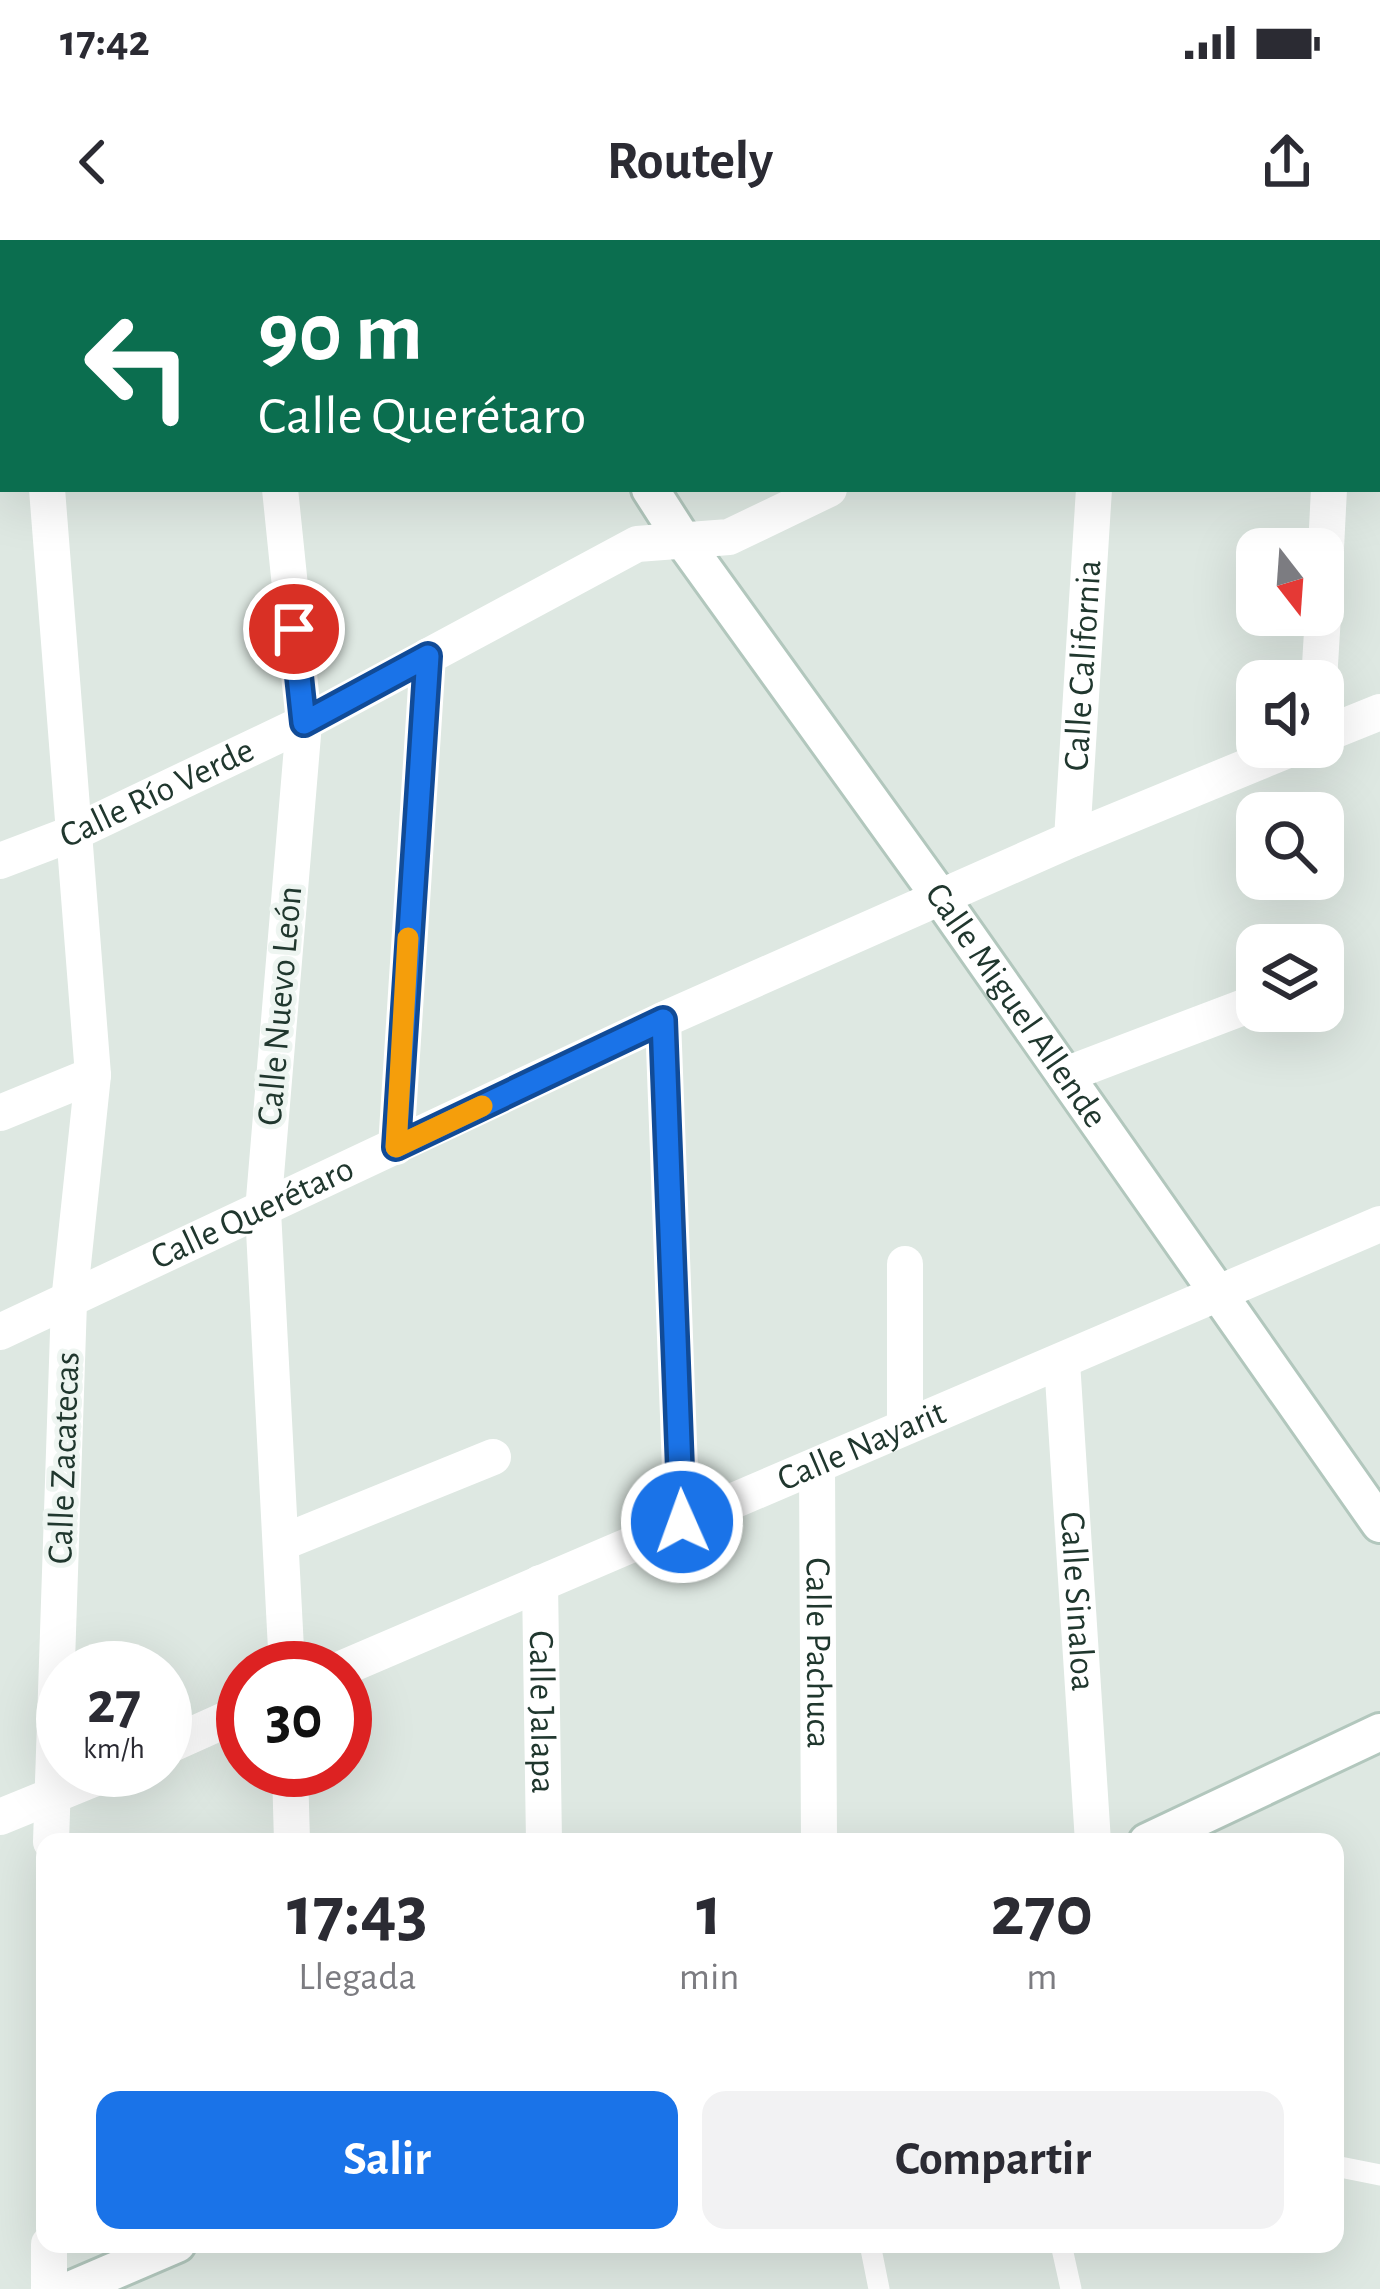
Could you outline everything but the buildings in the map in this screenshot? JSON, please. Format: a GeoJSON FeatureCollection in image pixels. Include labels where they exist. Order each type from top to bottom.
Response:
{"type":"FeatureCollection","features":[{"type":"Feature","properties":{"kind":"street","name":"Calle Zacatecas"},"geometry":{"type":"LineString","coordinates":[[46,492],[93,1076],[69,1302],[51,1833]]}},
{"type":"Feature","properties":{"kind":"street","name":"Calle Nuevo León"},"geometry":{"type":"LineString","coordinates":[[280,492],[304,723],[263,1211],[285,1641]]}},
{"type":"Feature","properties":{"kind":"street","name":"Calle Miguel Allende"},"geometry":{"type":"LineString","coordinates":[[652,492],[1380,1524]]}},
{"type":"Feature","properties":{"kind":"street","name":"Calle Río Verde"},"geometry":{"type":"LineString","coordinates":[[0,861],[71,834],[304,723],[637,544],[729,537],[823,492]]}},
{"type":"Feature","properties":{"kind":"street","name":"Calle California"},"geometry":{"type":"LineString","coordinates":[[1072,839],[1094,492]]}},
{"type":"Feature","properties":{"kind":"street"},"geometry":{"type":"LineString","coordinates":[[1327,528],[1329,492]]}},
{"type":"Feature","properties":{"kind":"street"},"geometry":{"type":"LineString","coordinates":[[396,1147],[428,656]]}},
{"type":"Feature","properties":{"kind":"street"},"geometry":{"type":"LineString","coordinates":[[1344,727],[1380,712]]}},
{"type":"Feature","properties":{"kind":"street","name":"Calle Querétaro"},"geometry":{"type":"LineString","coordinates":[[0,1332],[663,1020],[1244,768]]}},
{"type":"Feature","properties":{"kind":"street"},"geometry":{"type":"LineString","coordinates":[[1065,1075],[1236,1010]]}},
{"type":"Feature","properties":{"kind":"street"},"geometry":{"type":"LineString","coordinates":[[663,1020],[682,1522]]}},
{"type":"Feature","properties":{"kind":"street"},"geometry":{"type":"LineString","coordinates":[[0,1113],[93,1076]]}},
{"type":"Feature","properties":{"kind":"street","name":"Calle Nayarit"},"geometry":{"type":"LineString","coordinates":[[372,1655],[1380,1224]]}},
{"type":"Feature","properties":{"kind":"street"},"geometry":{"type":"LineString","coordinates":[[905,1264],[905,1426]]}},
{"type":"Feature","properties":{"kind":"street","name":"Calle Sinaloa"},"geometry":{"type":"LineString","coordinates":[[1061,1362],[1092,1833]]}},
{"type":"Feature","properties":{"kind":"street"},"geometry":{"type":"LineString","coordinates":[[280,1543],[493,1457]]}},
{"type":"Feature","properties":{"kind":"street","name":"Calle Pachuca"},"geometry":{"type":"LineString","coordinates":[[817,1467],[819,1833]]}},
{"type":"Feature","properties":{"kind":"street","name":"Calle Jalapa"},"geometry":{"type":"LineString","coordinates":[[540,1583],[544,1833]]}},
{"type":"Feature","properties":{"kind":"street"},"geometry":{"type":"LineString","coordinates":[[1167,1833],[1380,1732]]}},
{"type":"Feature","properties":{"kind":"street"},"geometry":{"type":"LineString","coordinates":[[0,1817],[56,1797]]}},
{"type":"Feature","properties":{"kind":"street"},"geometry":{"type":"LineString","coordinates":[[291,1797],[292,1833]]}},
{"type":"Feature","properties":{"kind":"street"},"geometry":{"type":"LineString","coordinates":[[49,2289],[50,2253]]}},
{"type":"Feature","properties":{"kind":"street"},"geometry":{"type":"LineString","coordinates":[[72,2289],[156,2253]]}},
{"type":"Feature","properties":{"kind":"lane"},"geometry":{"type":"LineString","coordinates":[[1344,2168],[1380,2175]]}},
{"type":"Feature","properties":{"kind":"lane"},"geometry":{"type":"LineString","coordinates":[[872,2253],[879,2289]]}},
{"type":"Feature","properties":{"kind":"lane"},"geometry":{"type":"LineString","coordinates":[[1063,2253],[1071,2289]]}},
{"type":"Feature","properties":{"kind":"slow traffic"},"geometry":{"type":"LineString","coordinates":[[408,938],[396,1147],[482,1106]]}},
{"type":"Feature","properties":{"kind":"route"},"geometry":{"type":"LineString","coordinates":[[294,629],[304,723],[428,656],[396,1147],[663,1020],[682,1522]]}}]}
